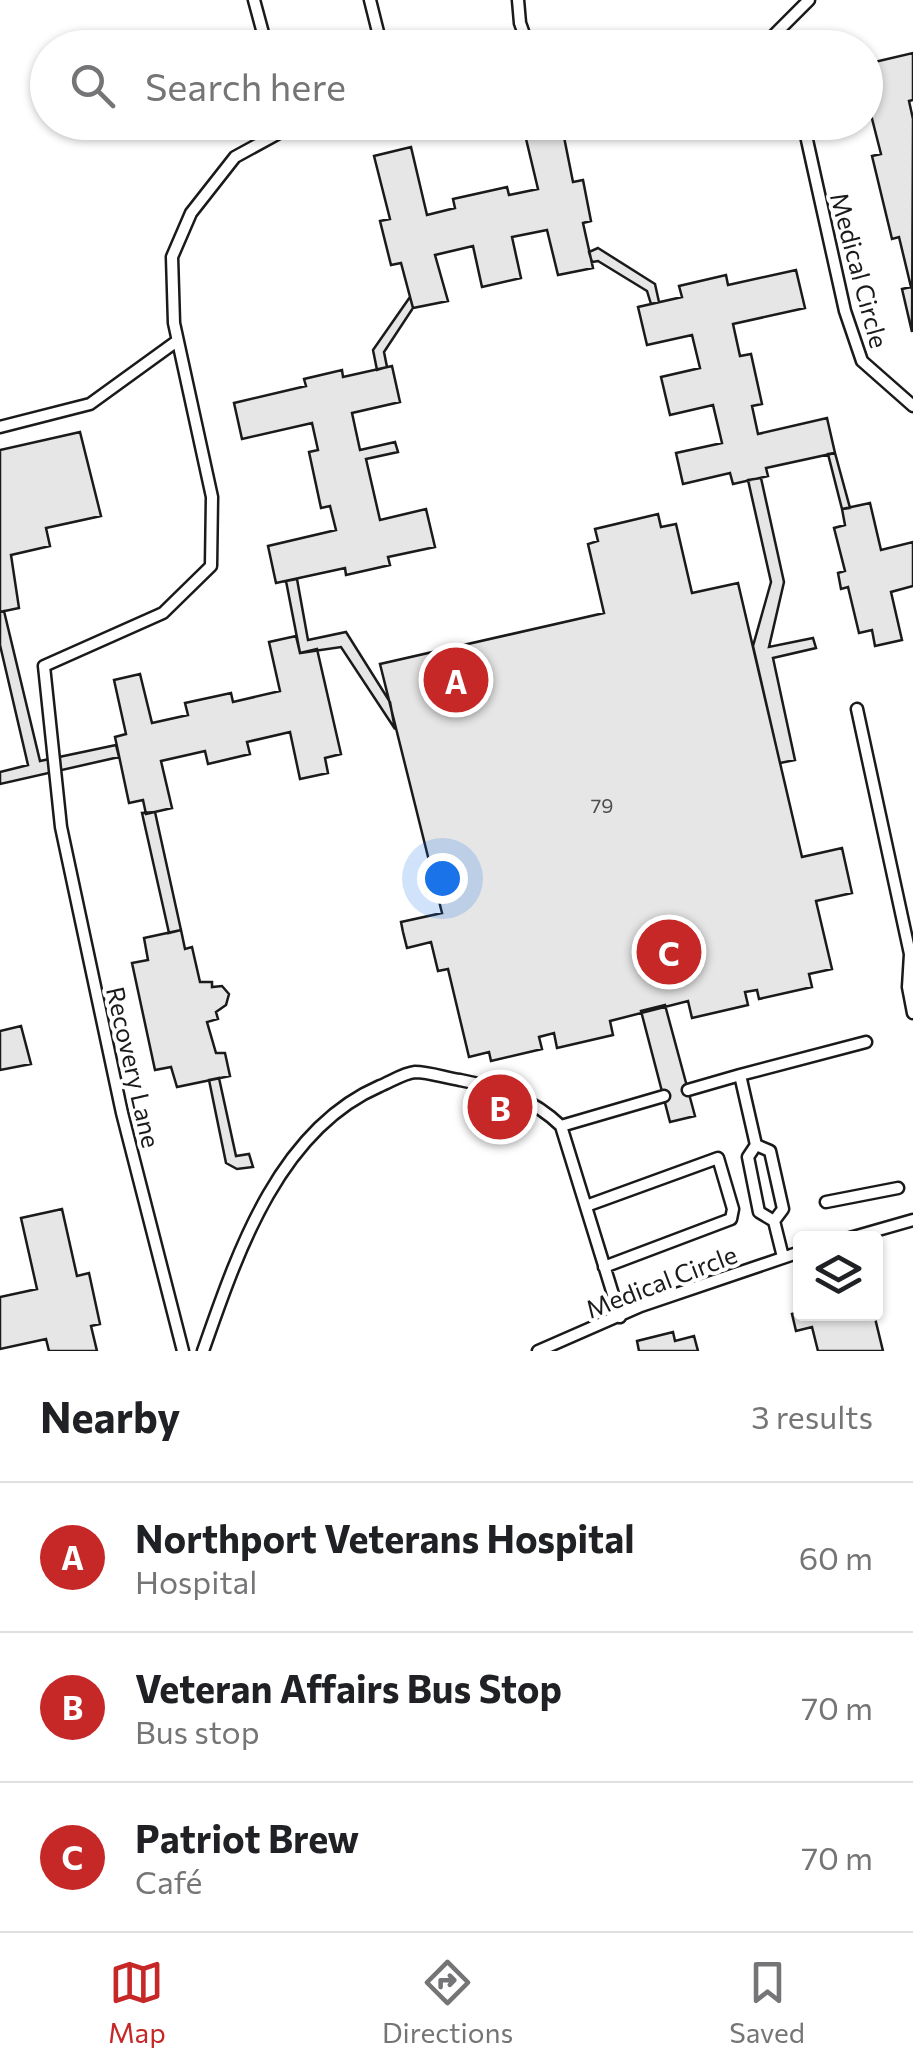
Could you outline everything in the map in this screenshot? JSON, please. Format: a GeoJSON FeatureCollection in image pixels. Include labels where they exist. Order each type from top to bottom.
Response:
{"type":"FeatureCollection","features":[{"type":"Feature","properties":{"kind":"lane"},"geometry":{"type":"LineString","coordinates":[[254,0],[262,30]]}},
{"type":"Feature","properties":{"kind":"lane"},"geometry":{"type":"LineString","coordinates":[[370,0],[378,30]]}},
{"type":"Feature","properties":{"kind":"lane"},"geometry":{"type":"LineString","coordinates":[[518,0],[522,30]]}},
{"type":"Feature","properties":{"kind":"lane"},"geometry":{"type":"LineString","coordinates":[[779,30],[809,0]]}},
{"type":"Feature","properties":{"kind":"lane"},"geometry":{"type":"LineString","coordinates":[[0,427],[90,404],[178,341],[172,257],[191,214],[236,158],[265,140]]}},
{"type":"Feature","properties":{"kind":"lane","name":"Medical Circle"},"geometry":{"type":"LineString","coordinates":[[807,140],[845,311],[862,361],[913,406]]}},
{"type":"Feature","properties":{"kind":"lane","name":"Recovery Lane"},"geometry":{"type":"LineString","coordinates":[[178,341],[212,497],[211,566],[163,613],[44,666],[55,789],[122,1112],[183,1351]]}},
{"type":"Feature","properties":{"kind":"lane"},"geometry":{"type":"LineString","coordinates":[[857,710],[910,954],[908,987],[913,1012]]}},
{"type":"Feature","properties":{"kind":"lane"},"geometry":{"type":"LineString","coordinates":[[688,1090],[866,1042]]}},
{"type":"Feature","properties":{"kind":"lane"},"geometry":{"type":"LineString","coordinates":[[203,1351],[234,1265],[280,1176],[323,1123],[366,1092],[412,1072],[498,1087],[541,1106],[561,1126],[620,1317]]}},
{"type":"Feature","properties":{"kind":"lane"},"geometry":{"type":"LineString","coordinates":[[740,1075],[756,1145],[748,1158],[759,1212],[774,1221],[783,1257]]}},
{"type":"Feature","properties":{"kind":"lane"},"geometry":{"type":"LineString","coordinates":[[561,1126],[664,1096]]}},
{"type":"Feature","properties":{"kind":"lane"},"geometry":{"type":"LineString","coordinates":[[756,1145],[770,1151],[783,1209],[774,1221]]}},
{"type":"Feature","properties":{"kind":"lane"},"geometry":{"type":"LineString","coordinates":[[586,1206],[718,1158],[733,1208],[730,1219],[604,1267]]}},
{"type":"Feature","properties":{"kind":"lane"},"geometry":{"type":"LineString","coordinates":[[826,1202],[898,1188]]}},
{"type":"Feature","properties":{"kind":"lane"},"geometry":{"type":"LineString","coordinates":[[874,1231],[913,1220]]}},
{"type":"Feature","properties":{"kind":"lane","name":"Medical Circle"},"geometry":{"type":"LineString","coordinates":[[538,1351],[642,1306],[793,1254]]}},
{"type":"Feature","properties":{"kind":"building"},"geometry":{"type":"Polygon","coordinates":[[[913,53],[913,100],[909,101],[913,119],[912,332],[902,289],[911,287],[899,237],[892,239],[872,156],[881,154],[877,140],[883,140],[883,60],[913,53]]]}},
{"type":"Feature","properties":{"kind":"building"},"geometry":{"type":"Polygon","coordinates":[[[526,140],[565,140],[573,182],[583,180],[591,221],[583,223],[593,268],[558,275],[547,230],[512,237],[521,278],[482,287],[473,246],[435,255],[448,301],[413,308],[401,263],[391,265],[380,221],[390,219],[374,156],[411,147],[427,215],[455,208],[453,199],[507,187],[509,195],[538,189],[526,140]]]}},
{"type":"Feature","properties":{"kind":"building"},"geometry":{"type":"Polygon","coordinates":[[[598,248],[655,284],[659,302],[651,304],[647,291],[598,261],[592,262],[589,252],[598,248]]]}},
{"type":"Feature","properties":{"kind":"building"},"geometry":{"type":"Polygon","coordinates":[[[796,270],[805,308],[733,324],[740,356],[751,354],[762,404],[752,406],[758,434],[827,418],[835,453],[766,468],[768,476],[733,484],[730,473],[683,484],[676,453],[722,443],[713,405],[670,415],[661,377],[700,368],[692,335],[647,345],[638,307],[682,297],[679,286],[726,275],[728,285],[796,270]]]}},
{"type":"Feature","properties":{"kind":"building"},"geometry":{"type":"Polygon","coordinates":[[[410,297],[413,308],[384,352],[387,367],[377,370],[373,350],[410,297]]]}},
{"type":"Feature","properties":{"kind":"building"},"geometry":{"type":"Polygon","coordinates":[[[392,366],[400,402],[352,413],[360,450],[395,442],[398,452],[366,459],[380,520],[426,509],[435,547],[388,557],[390,565],[346,575],[345,568],[276,583],[268,546],[336,530],[330,506],[321,508],[309,452],[318,450],[312,423],[242,439],[234,403],[306,386],[304,379],[342,370],[343,377],[392,366]]]}},
{"type":"Feature","properties":{"kind":"building"},"geometry":{"type":"Polygon","coordinates":[[[80,432],[101,516],[46,528],[50,546],[11,555],[19,608],[0,612],[0,450],[80,432]]]}},
{"type":"Feature","properties":{"kind":"building"},"geometry":{"type":"Polygon","coordinates":[[[835,453],[850,508],[842,509],[828,454],[835,453]]]}},
{"type":"Feature","properties":{"kind":"building"},"geometry":{"type":"Polygon","coordinates":[[[761,478],[784,582],[769,647],[813,638],[816,648],[773,658],[795,760],[780,763],[753,646],[771,582],[748,480],[761,478]]]}},
{"type":"Feature","properties":{"kind":"building"},"geometry":{"type":"Polygon","coordinates":[[[870,503],[881,550],[913,542],[913,586],[891,592],[902,640],[875,646],[872,630],[859,633],[848,587],[841,589],[838,573],[845,571],[834,528],[845,525],[842,509],[870,503]]]}},
{"type":"Feature","properties":{"kind":"building"},"geometry":{"type":"Polygon","coordinates":[[[658,514],[661,527],[676,524],[692,593],[738,583],[802,857],[842,848],[852,893],[816,901],[832,969],[809,974],[812,987],[759,999],[757,990],[745,992],[748,1005],[692,1018],[688,1001],[610,1021],[613,1035],[557,1048],[554,1033],[539,1037],[542,1049],[491,1061],[489,1052],[469,1057],[448,969],[438,971],[431,942],[407,948],[403,932],[401,922],[442,913],[380,664],[604,613],[588,544],[598,541],[595,529],[658,514]]]}},
{"type":"Feature","properties":{"kind":"building"},"geometry":{"type":"Polygon","coordinates":[[[297,579],[308,640],[346,632],[390,702],[395,729],[341,647],[300,653],[286,581],[297,579]]]}},
{"type":"Feature","properties":{"kind":"building"},"geometry":{"type":"Polygon","coordinates":[[[4,611],[40,761],[116,745],[119,757],[0,784],[0,772],[28,765],[0,645],[0,612],[4,611]]]}},
{"type":"Feature","properties":{"kind":"building"},"geometry":{"type":"Polygon","coordinates":[[[296,636],[300,653],[317,649],[341,754],[325,758],[328,773],[300,779],[290,732],[247,742],[250,754],[208,764],[205,751],[161,761],[172,808],[146,814],[143,800],[129,803],[115,737],[126,734],[114,680],[140,674],[152,723],[188,715],[185,703],[231,693],[233,702],[280,691],[269,642],[296,636]]]}},
{"type":"Feature","properties":{"kind":"building"},"geometry":{"type":"Polygon","coordinates":[[[155,812],[181,930],[169,933],[142,813],[155,812]]]}},
{"type":"Feature","properties":{"kind":"building"},"geometry":{"type":"Polygon","coordinates":[[[181,930],[185,949],[192,947],[200,982],[222,986],[229,994],[226,1005],[216,1012],[218,1019],[207,1022],[216,1053],[225,1053],[230,1076],[177,1087],[171,1067],[155,1070],[132,963],[148,960],[144,938],[181,930]]]}},
{"type":"Feature","properties":{"kind":"building"},"geometry":{"type":"Polygon","coordinates":[[[665,1005],[695,1116],[670,1122],[641,1011],[665,1005]]]}},
{"type":"Feature","properties":{"kind":"building"},"geometry":{"type":"Polygon","coordinates":[[[21,1026],[31,1064],[0,1070],[0,1031],[21,1026]]]}},
{"type":"Feature","properties":{"kind":"building"},"geometry":{"type":"Polygon","coordinates":[[[219,1078],[236,1156],[249,1154],[253,1167],[237,1169],[226,1163],[209,1080],[219,1078]]]}},
{"type":"Feature","properties":{"kind":"building"},"geometry":{"type":"Polygon","coordinates":[[[62,1209],[77,1276],[89,1273],[100,1324],[91,1326],[97,1351],[49,1351],[46,1339],[0,1349],[0,1297],[37,1289],[21,1218],[62,1209]]]}},
{"type":"Feature","properties":{"kind":"building"},"geometry":{"type":"Polygon","coordinates":[[[794,1321],[876,1321],[883,1351],[818,1351],[812,1327],[796,1331],[794,1321]]]}},
{"type":"Feature","properties":{"kind":"building"},"geometry":{"type":"Polygon","coordinates":[[[673,1332],[675,1341],[694,1336],[698,1351],[639,1351],[637,1341],[673,1332]]]}},
{"type":"Feature","properties":{"kind":"place","name":"Northport Veterans Hospital"},"geometry":{"type":"Point","coordinates":[456,680]}},
{"type":"Feature","properties":{"kind":"place","name":"Patriot Brew"},"geometry":{"type":"Point","coordinates":[669,952]}},
{"type":"Feature","properties":{"kind":"place","name":"Veteran Affairs Bus Stop"},"geometry":{"type":"Point","coordinates":[500,1107]}}]}
